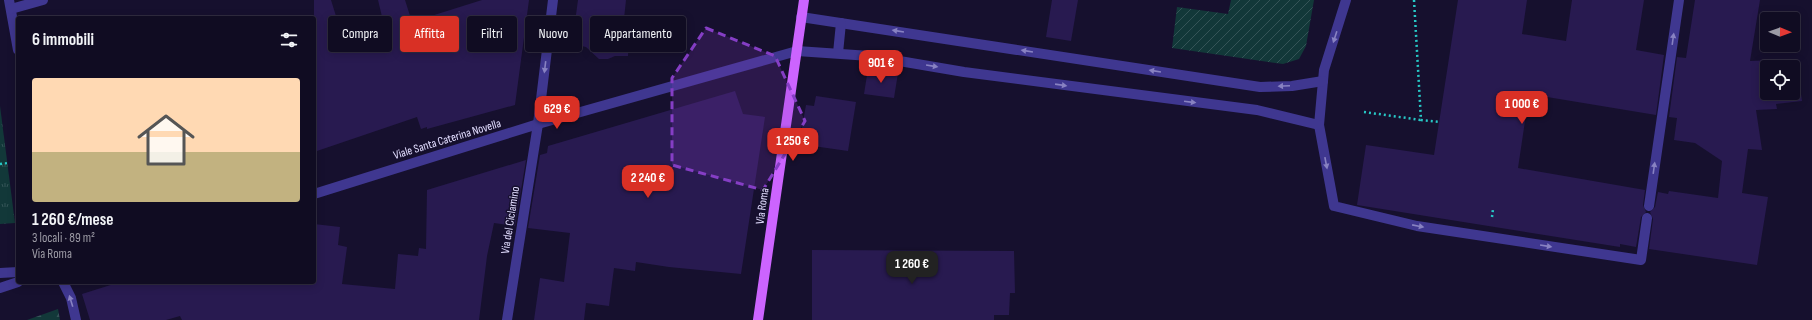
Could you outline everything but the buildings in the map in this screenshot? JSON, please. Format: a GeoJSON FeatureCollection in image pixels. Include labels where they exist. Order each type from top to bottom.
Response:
{"type":"FeatureCollection","features":[{"type":"Feature","properties":{"kind":"main road","name":"Via Roma"},"geometry":{"type":"LineString","coordinates":[[758,320],[804,0]]}},
{"type":"Feature","properties":{"kind":"street"},"geometry":{"type":"LineString","coordinates":[[16,39],[10,5],[42,0]]}},
{"type":"Feature","properties":{"kind":"street","name":"Via del Ciclamino"},"geometry":{"type":"LineString","coordinates":[[507,320],[538,124],[553,0]]}},
{"type":"Feature","properties":{"kind":"street"},"geometry":{"type":"LineString","coordinates":[[1346,0],[1324,70],[1319,125],[1334,206],[1417,226],[1641,260],[1647,218]]}},
{"type":"Feature","properties":{"kind":"street"},"geometry":{"type":"LineString","coordinates":[[1649,206],[1679,0]]}},
{"type":"Feature","properties":{"kind":"street"},"geometry":{"type":"LineString","coordinates":[[801,17],[1260,87],[1292,86],[1323,82]]}},
{"type":"Feature","properties":{"kind":"street"},"geometry":{"type":"LineString","coordinates":[[838,53],[841,23]]}},
{"type":"Feature","properties":{"kind":"street"},"geometry":{"type":"LineString","coordinates":[[796,50],[838,53],[1127,94],[1258,110],[1319,125]]}},
{"type":"Feature","properties":{"kind":"street","name":"Viale Santa Caterina Novella"},"geometry":{"type":"LineString","coordinates":[[316,193],[538,124],[796,50]]}},
{"type":"Feature","properties":{"kind":"street"},"geometry":{"type":"LineString","coordinates":[[0,273],[16,272]]}},
{"type":"Feature","properties":{"kind":"street"},"geometry":{"type":"LineString","coordinates":[[0,288],[16,283]]}},
{"type":"Feature","properties":{"kind":"street"},"geometry":{"type":"LineString","coordinates":[[64,284],[71,298],[76,320]]}},
{"type":"Feature","properties":{"kind":"path"},"geometry":{"type":"LineString","coordinates":[[1414,0],[1421,120]]}},
{"type":"Feature","properties":{"kind":"path"},"geometry":{"type":"LineString","coordinates":[[1364,112],[1440,122]]}},
{"type":"Feature","properties":{"kind":"path"},"geometry":{"type":"LineString","coordinates":[[0,164],[8,163]]}},
{"type":"Feature","properties":{"kind":"highlighted area"},"geometry":{"type":"Polygon","coordinates":[[[706,28],[775,56],[805,121],[763,190],[672,165],[672,78],[706,28]]]}},
{"type":"Feature","properties":{"kind":"green space"},"geometry":{"type":"Polygon","coordinates":[[[1231,0],[1314,0],[1306,46],[1299,59],[1283,64],[1172,48],[1177,7],[1228,14],[1231,0]]]}},
{"type":"Feature","properties":{"kind":"green space"},"geometry":{"type":"Polygon","coordinates":[[[0,106],[15,223],[0,224],[0,106]]]}},
{"type":"Feature","properties":{"kind":"green space"},"geometry":{"type":"Polygon","coordinates":[[[58,309],[60,320],[27,320],[58,309]]]}}]}
